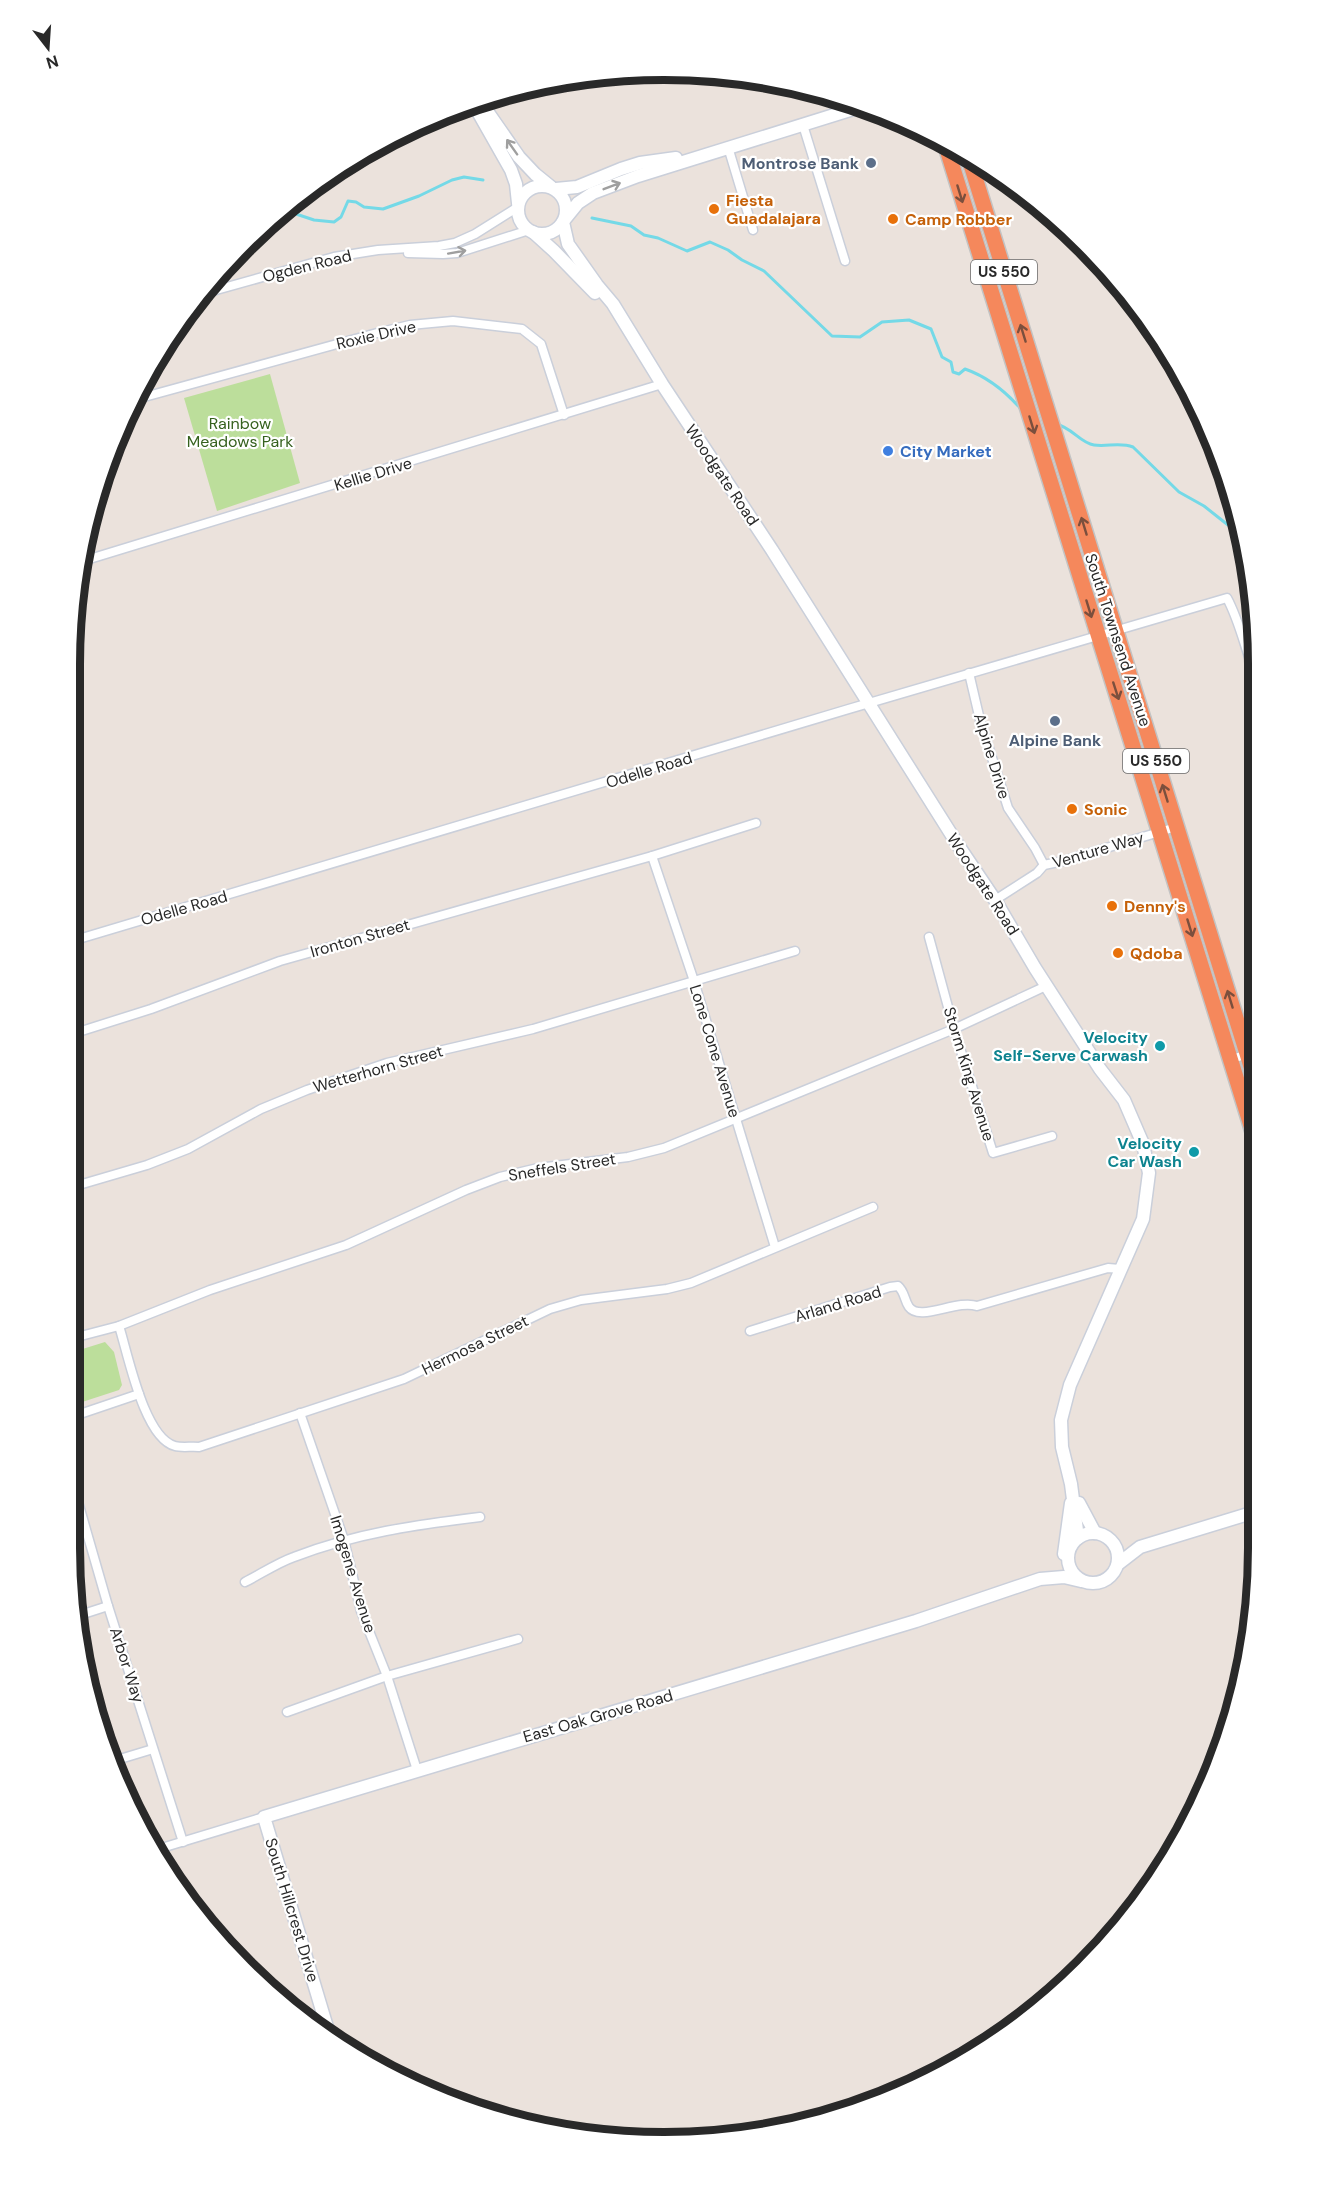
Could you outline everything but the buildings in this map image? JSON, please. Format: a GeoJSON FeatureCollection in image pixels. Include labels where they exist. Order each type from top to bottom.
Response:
{"type":"FeatureCollection","features":[{"type":"Feature","properties":{"kind":"highway","name":"South Townsend Avenue"},"geometry":{"type":"LineString","coordinates":[[948,154],[1248,1117]]}},
{"type":"Feature","properties":{"kind":"highway","name":"South Townsend Avenue"},"geometry":{"type":"LineString","coordinates":[[972,168],[1176,827],[1248,1040]]}},
{"type":"Feature","properties":{"kind":"street"},"geometry":{"type":"LineString","coordinates":[[485,108],[519,157],[535,174],[561,194],[566,206],[564,220]]}},
{"type":"Feature","properties":{"kind":"street"},"geometry":{"type":"LineString","coordinates":[[477,111],[511,170],[516,184],[520,220],[531,231],[539,234],[553,232],[578,203],[593,193],[638,176],[850,110]]}},
{"type":"Feature","properties":{"kind":"street"},"geometry":{"type":"LineString","coordinates":[[803,124],[845,261]]}},
{"type":"Feature","properties":{"kind":"street"},"geometry":{"type":"LineString","coordinates":[[518,205],[528,190],[544,185],[554,188],[577,187],[640,163],[728,147]]}},
{"type":"Feature","properties":{"kind":"street"},"geometry":{"type":"LineString","coordinates":[[728,147],[753,230]]}},
{"type":"Feature","properties":{"kind":"street","name":"Ogden Road"},"geometry":{"type":"LineString","coordinates":[[215,290],[334,256],[455,243],[475,234],[518,205]]}},
{"type":"Feature","properties":{"kind":"street","name":"Woodgate Road"},"geometry":{"type":"LineString","coordinates":[[564,220],[568,244],[597,285],[614,304],[662,384],[772,550],[995,900],[1046,986],[1100,1069],[1124,1100],[1143,1144],[1149,1173],[1147,1202],[1137,1235],[1070,1385],[1061,1420],[1062,1447],[1071,1484],[1078,1538]]}},
{"type":"Feature","properties":{"kind":"street","name":"Ogden Road"},"geometry":{"type":"LineString","coordinates":[[378,250],[432,254],[457,253],[531,231]]}},
{"type":"Feature","properties":{"kind":"street","name":"Woodgate Road"},"geometry":{"type":"LineString","coordinates":[[531,231],[554,251],[625,324]]}},
{"type":"Feature","properties":{"kind":"street","name":"Roxie Drive"},"geometry":{"type":"LineString","coordinates":[[144,397],[377,333],[453,321],[522,329],[541,344],[564,415]]}},
{"type":"Feature","properties":{"kind":"street","name":"Kellie Drive"},"geometry":{"type":"LineString","coordinates":[[90,559],[662,384]]}},
{"type":"Feature","properties":{"kind":"street","name":"Odelle Road"},"geometry":{"type":"LineString","coordinates":[[80,939],[649,770],[869,702],[1227,598],[1235,612],[1248,655]]}},
{"type":"Feature","properties":{"kind":"street","name":"Alpine Drive"},"geometry":{"type":"LineString","coordinates":[[969,673],[980,720],[1008,808],[1044,865]]}},
{"type":"Feature","properties":{"kind":"street","name":"Ironton Street"},"geometry":{"type":"LineString","coordinates":[[80,1031],[151,1009],[280,961],[652,856],[756,823]]}},
{"type":"Feature","properties":{"kind":"street","name":"Venture Way"},"geometry":{"type":"LineString","coordinates":[[995,900],[1037,873],[1044,865],[1176,827]]}},
{"type":"Feature","properties":{"kind":"street","name":"Lone Cone Avenue"},"geometry":{"type":"LineString","coordinates":[[652,856],[694,981],[776,1247]]}},
{"type":"Feature","properties":{"kind":"street","name":"Storm King Avenue"},"geometry":{"type":"LineString","coordinates":[[929,937],[954,1029],[993,1153],[1052,1136]]}},
{"type":"Feature","properties":{"kind":"street","name":"Wetterhorn Street"},"geometry":{"type":"LineString","coordinates":[[80,1185],[147,1165],[188,1149],[261,1109],[307,1090],[387,1063],[533,1029],[795,951]]}},
{"type":"Feature","properties":{"kind":"street","name":"Sneffels Street"},"geometry":{"type":"LineString","coordinates":[[80,1336],[119,1326],[210,1290],[346,1245],[466,1190],[500,1178],[538,1168],[628,1157],[664,1148],[954,1029],[1046,986]]}},
{"type":"Feature","properties":{"kind":"street"},"geometry":{"type":"LineString","coordinates":[[1230,1060],[1248,1053]]}},
{"type":"Feature","properties":{"kind":"street","name":"Hermosa Street"},"geometry":{"type":"LineString","coordinates":[[139,1394],[149,1420],[159,1435],[174,1446],[199,1447],[404,1380],[550,1309],[581,1300],[691,1283],[873,1207]]}},
{"type":"Feature","properties":{"kind":"street","name":"Arland Road"},"geometry":{"type":"LineString","coordinates":[[750,1331],[890,1287],[898,1286],[903,1291],[909,1308],[917,1313],[926,1313],[952,1305],[977,1306],[1108,1268],[1120,1269]]}},
{"type":"Feature","properties":{"kind":"street"},"geometry":{"type":"LineString","coordinates":[[80,1414],[139,1394],[119,1326]]}},
{"type":"Feature","properties":{"kind":"street","name":"Imogene Avenue"},"geometry":{"type":"LineString","coordinates":[[300,1413],[344,1540],[361,1611],[387,1676],[417,1770]]}},
{"type":"Feature","properties":{"kind":"street","name":"Woodgate Road"},"geometry":{"type":"LineString","coordinates":[[1071,1484],[1095,1533]]}},
{"type":"Feature","properties":{"kind":"street","name":"Woodgate Road"},"geometry":{"type":"LineString","coordinates":[[1064,1562],[1068,1514],[1072,1499]]}},
{"type":"Feature","properties":{"kind":"street","name":"Arbor Way"},"geometry":{"type":"LineString","coordinates":[[80,1512],[183,1842]]}},
{"type":"Feature","properties":{"kind":"street"},"geometry":{"type":"LineString","coordinates":[[1118,1564],[1140,1547],[1248,1514]]}},
{"type":"Feature","properties":{"kind":"street"},"geometry":{"type":"LineString","coordinates":[[245,1582],[292,1557],[344,1540],[405,1526],[480,1517]]}},
{"type":"Feature","properties":{"kind":"street"},"geometry":{"type":"LineString","coordinates":[[1113,1542],[1118,1564],[1115,1572],[1096,1583],[1081,1581],[1064,1562],[1071,1546],[1078,1538],[1095,1533],[1101,1535],[1119,1545],[1140,1547]]}},
{"type":"Feature","properties":{"kind":"street","name":"East Oak Grove Road"},"geometry":{"type":"LineString","coordinates":[[1040,1579],[1064,1562]]}},
{"type":"Feature","properties":{"kind":"street","name":"East Oak Grove Road"},"geometry":{"type":"LineString","coordinates":[[163,1848],[916,1621],[1040,1579],[1065,1577],[1081,1581]]}},
{"type":"Feature","properties":{"kind":"street"},"geometry":{"type":"LineString","coordinates":[[84,1614],[108,1606]]}},
{"type":"Feature","properties":{"kind":"street"},"geometry":{"type":"LineString","coordinates":[[287,1712],[387,1676],[518,1639]]}},
{"type":"Feature","properties":{"kind":"street"},"geometry":{"type":"LineString","coordinates":[[120,1759],[153,1749]]}},
{"type":"Feature","properties":{"kind":"street","name":"South Hillcrest Drive"},"geometry":{"type":"LineString","coordinates":[[264,1817],[326,2024]]}},
{"type":"Feature","properties":{"kind":"green space","name":"Rainbow Meadows Park"},"geometry":{"type":"Polygon","coordinates":[[[270,374],[300,483],[217,511],[184,398],[270,374]]]}},
{"type":"Feature","properties":{"kind":"green space"},"geometry":{"type":"Polygon","coordinates":[[[105,1342],[114,1352],[122,1385],[119,1390],[80,1403],[80,1350],[105,1342]]]}},
{"type":"Feature","properties":{"kind":"waterway"},"geometry":{"type":"LineString","coordinates":[[293,213],[314,220],[334,222],[341,217],[348,201],[356,202],[364,207],[383,209],[419,196],[452,180],[464,177],[483,180]]}},
{"type":"Feature","properties":{"kind":"waterway"},"geometry":{"type":"LineString","coordinates":[[592,218],[631,226],[644,235],[658,238],[687,251],[710,242],[728,250],[764,271],[832,336],[860,337],[882,322],[909,320],[931,329],[942,357],[951,362],[953,372],[959,374],[965,369],[989,380],[1020,408]]}},
{"type":"Feature","properties":{"kind":"waterway"},"geometry":{"type":"LineString","coordinates":[[1056,424],[1089,444],[1133,447],[1179,492],[1232,526]]}},
{"type":"Feature","properties":{"kind":"place","name":"Montrose Bank"},"geometry":{"type":"Point","coordinates":[871,163]}},
{"type":"Feature","properties":{"kind":"place","name":"Fiesta Guadalajara"},"geometry":{"type":"Point","coordinates":[714,209]}},
{"type":"Feature","properties":{"kind":"place","name":"Camp Robber"},"geometry":{"type":"Point","coordinates":[893,219]}},
{"type":"Feature","properties":{"kind":"place","name":"City Market"},"geometry":{"type":"Point","coordinates":[888,451]}},
{"type":"Feature","properties":{"kind":"place","name":"Alpine Bank"},"geometry":{"type":"Point","coordinates":[1055,721]}},
{"type":"Feature","properties":{"kind":"place","name":"Sonic"},"geometry":{"type":"Point","coordinates":[1072,809]}},
{"type":"Feature","properties":{"kind":"place","name":"Denny's"},"geometry":{"type":"Point","coordinates":[1112,906]}},
{"type":"Feature","properties":{"kind":"place","name":"Qdoba"},"geometry":{"type":"Point","coordinates":[1118,953]}},
{"type":"Feature","properties":{"kind":"place","name":"Velocity Self-Serve Carwash"},"geometry":{"type":"Point","coordinates":[1160,1046]}},
{"type":"Feature","properties":{"kind":"place","name":"Velocity Car Wash"},"geometry":{"type":"Point","coordinates":[1194,1152]}}]}
